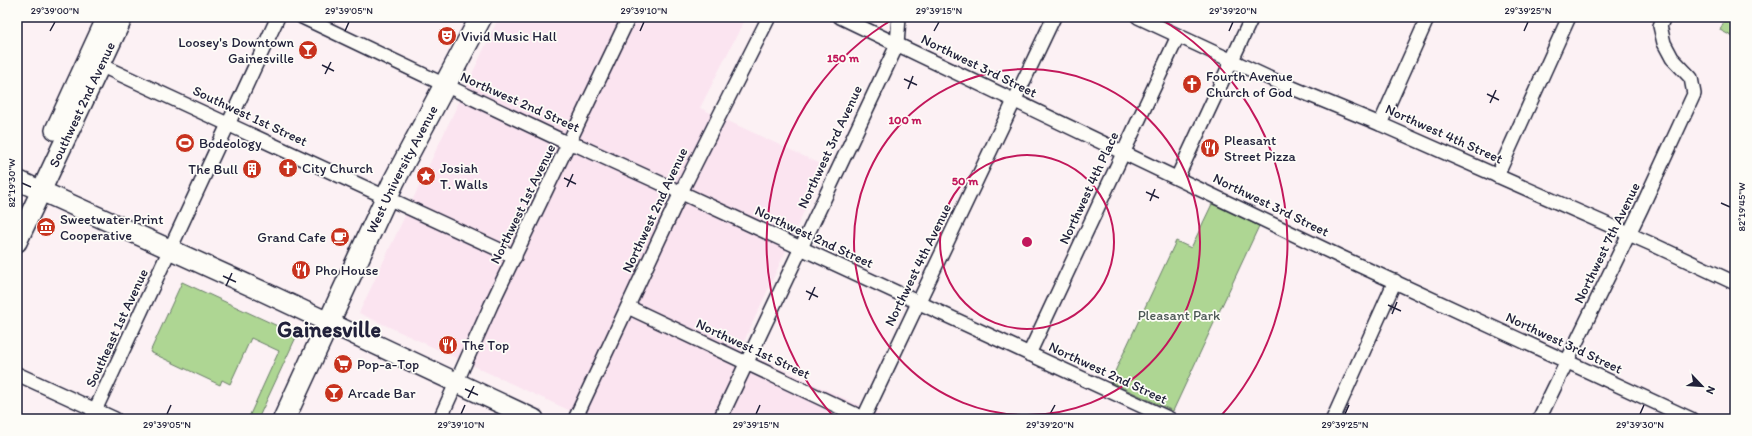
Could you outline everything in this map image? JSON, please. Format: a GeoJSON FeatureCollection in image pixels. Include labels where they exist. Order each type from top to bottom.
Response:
{"type":"FeatureCollection","features":[{"type":"Feature","properties":{"kind":"main road"},"geometry":{"type":"LineString","coordinates":[[17,213],[107,17]]}},
{"type":"Feature","properties":{"kind":"main road","name":"Southwest 2nd Avenue"},"geometry":{"type":"LineString","coordinates":[[29,186],[100,65],[122,17]]}},
{"type":"Feature","properties":{"kind":"main road","name":"West University Avenue"},"geometry":{"type":"LineString","coordinates":[[284,419],[386,197],[481,17]]}},
{"type":"Feature","properties":{"kind":"main road"},"geometry":{"type":"LineString","coordinates":[[17,242],[29,186]]}},
{"type":"Feature","properties":{"kind":"main road"},"geometry":{"type":"LineString","coordinates":[[29,186],[171,250],[534,419]]}},
{"type":"Feature","properties":{"kind":"street","name":"Southeast 1st Avenue"},"geometry":{"type":"LineString","coordinates":[[94,414],[278,17]]}},
{"type":"Feature","properties":{"kind":"street","name":"Northwest 2nd Street"},"geometry":{"type":"LineString","coordinates":[[302,17],[356,41],[445,86],[569,144],[579,146],[681,192],[1170,419]]}},
{"type":"Feature","properties":{"kind":"street","name":"Northwest 1st Avenue"},"geometry":{"type":"LineString","coordinates":[[440,419],[492,305],[630,17]]}},
{"type":"Feature","properties":{"kind":"street","name":"Northwest 2nd Avenue"},"geometry":{"type":"LineString","coordinates":[[575,419],[681,192],[769,17]]}},
{"type":"Feature","properties":{"kind":"street","name":"Northwest 3rd Street"},"geometry":{"type":"LineString","coordinates":[[840,17],[1123,153],[1691,419]]}},
{"type":"Feature","properties":{"kind":"street","name":"Northwest 3rd Avenue"},"geometry":{"type":"LineString","coordinates":[[720,419],[897,45],[899,17]]}},
{"type":"Feature","properties":{"kind":"street","name":"Northwest 4th Avenue"},"geometry":{"type":"LineString","coordinates":[[864,419],[1054,17]]}},
{"type":"Feature","properties":{"kind":"street","name":"Northwest 4th Street"},"geometry":{"type":"LineString","coordinates":[[1138,17],[1232,60],[1629,234],[1735,283]]}},
{"type":"Feature","properties":{"kind":"street"},"geometry":{"type":"LineString","coordinates":[[1177,178],[1252,17]]}},
{"type":"Feature","properties":{"kind":"street"},"geometry":{"type":"LineString","coordinates":[[1380,124],[1428,17]]}},
{"type":"Feature","properties":{"kind":"street"},"geometry":{"type":"LineString","coordinates":[[1497,176],[1569,17]]}},
{"type":"Feature","properties":{"kind":"street","name":"Northwest 7th Avenue"},"geometry":{"type":"LineString","coordinates":[[1539,419],[1629,234],[1694,94],[1691,78],[1672,58],[1664,43],[1660,26],[1664,17]]}},
{"type":"Feature","properties":{"kind":"street","name":"Northwest 4th Place"},"geometry":{"type":"LineString","coordinates":[[1029,354],[1178,36]]}},
{"type":"Feature","properties":{"kind":"street","name":"Southwest 1st Street"},"geometry":{"type":"LineString","coordinates":[[100,65],[386,197]]}},
{"type":"Feature","properties":{"kind":"street"},"geometry":{"type":"LineString","coordinates":[[386,197],[515,257]]}},
{"type":"Feature","properties":{"kind":"street"},"geometry":{"type":"LineString","coordinates":[[1333,419],[1395,281]]}},
{"type":"Feature","properties":{"kind":"street","name":"Northwest 1st Street"},"geometry":{"type":"LineString","coordinates":[[628,307],[864,419]]}},
{"type":"Feature","properties":{"kind":"street"},"geometry":{"type":"LineString","coordinates":[[17,374],[94,414],[115,419]]}},
{"type":"Feature","properties":{"kind":"shaded area"},"geometry":{"type":"Polygon","coordinates":[[[499,17],[746,17],[700,108],[825,166],[740,350],[889,419],[588,419],[359,313],[499,17]]]}},
{"type":"Feature","properties":{"kind":"green space"},"geometry":{"type":"Polygon","coordinates":[[[1726,17],[1735,17],[1735,38],[1720,30],[1726,17]]]}},
{"type":"Feature","properties":{"kind":"green space","name":"Pleasant Park"},"geometry":{"type":"Polygon","coordinates":[[[1212,204],[1259,226],[1173,411],[1110,382],[1176,241],[1191,248],[1212,204]]]}},
{"type":"Feature","properties":{"kind":"green space"},"geometry":{"type":"Polygon","coordinates":[[[182,282],[297,335],[258,419],[248,419],[279,351],[251,338],[230,384],[222,380],[220,385],[150,352],[182,282]]]}},
{"type":"Feature","properties":{"kind":"place","name":"Vivid Music Hall"},"geometry":{"type":"Point","coordinates":[447,36]}},
{"type":"Feature","properties":{"kind":"place","name":"Loosey's Downtown Gainesville"},"geometry":{"type":"Point","coordinates":[308,50]}},
{"type":"Feature","properties":{"kind":"place","name":"Fourth Avenue Church of God"},"geometry":{"type":"Point","coordinates":[1192,84]}},
{"type":"Feature","properties":{"kind":"place","name":"Bodeology"},"geometry":{"type":"Point","coordinates":[185,143]}},
{"type":"Feature","properties":{"kind":"place","name":"Pleasant Street Pizza"},"geometry":{"type":"Point","coordinates":[1210,148]}},
{"type":"Feature","properties":{"kind":"place","name":"City Church"},"geometry":{"type":"Point","coordinates":[288,168]}},
{"type":"Feature","properties":{"kind":"place","name":"The Bull"},"geometry":{"type":"Point","coordinates":[252,169]}},
{"type":"Feature","properties":{"kind":"place","name":"Josiah T. Walls"},"geometry":{"type":"Point","coordinates":[426,176]}},
{"type":"Feature","properties":{"kind":"place","name":"Sweetwater Print Cooperative"},"geometry":{"type":"Point","coordinates":[46,227]}},
{"type":"Feature","properties":{"kind":"place","name":"Grand Cafe"},"geometry":{"type":"Point","coordinates":[340,237]}},
{"type":"Feature","properties":{"kind":"place","name":"Pho House"},"geometry":{"type":"Point","coordinates":[301,270]}},
{"type":"Feature","properties":{"kind":"place","name":"The Top"},"geometry":{"type":"Point","coordinates":[448,345]}},
{"type":"Feature","properties":{"kind":"place","name":"Pop-a-Top"},"geometry":{"type":"Point","coordinates":[343,364]}},
{"type":"Feature","properties":{"kind":"place","name":"Arcade Bar"},"geometry":{"type":"Point","coordinates":[334,393]}},
{"type":"Feature","properties":{"kind":"district","name":"Gainesville"},"geometry":{"type":"Point","coordinates":[329,329]}}]}
